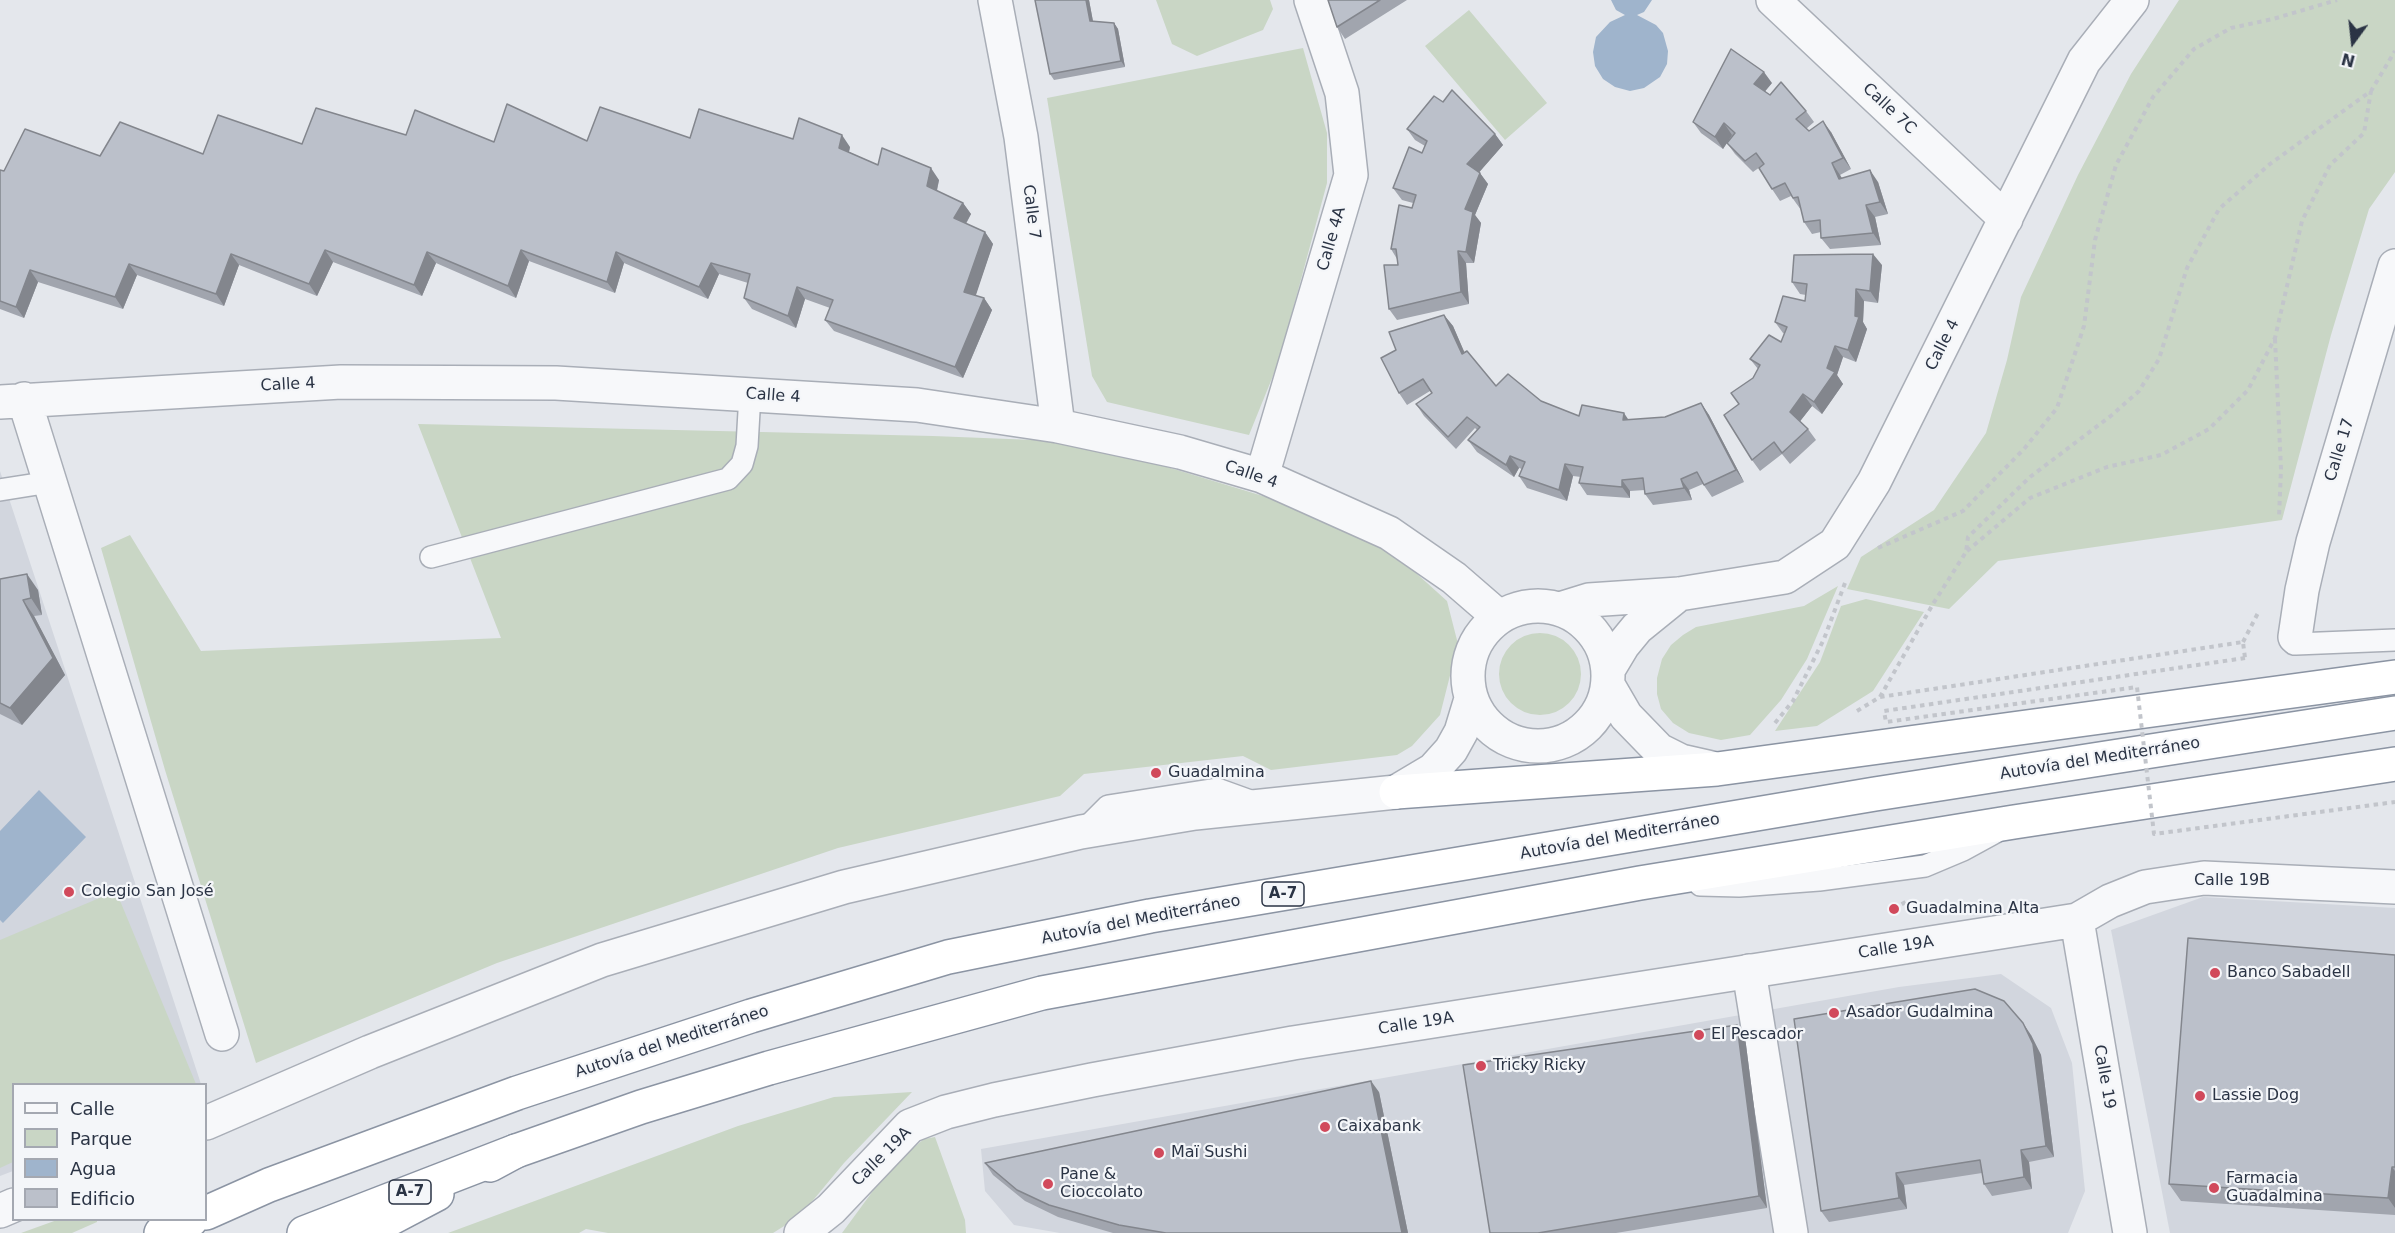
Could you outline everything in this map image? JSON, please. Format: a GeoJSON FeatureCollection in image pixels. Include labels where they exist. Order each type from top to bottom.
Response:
{"type":"FeatureCollection","features":[{"type":"Feature","properties":{"kind":"highway"},"geometry":{"type":"LineString","coordinates":[[1396,792],[1717,769],[2395,677]]}},
{"type":"Feature","properties":{"kind":"highway","name":"Autovía del Mediterráneo"},"geometry":{"type":"LineString","coordinates":[[207,1213],[269,1185],[517,1093],[751,1016],[948,957],[1150,916],[1887,792],[2395,712]]}},
{"type":"Feature","properties":{"kind":"highway","name":"A-7"},"geometry":{"type":"LineString","coordinates":[[304,1233],[641,1107],[769,1068],[1042,993],[1640,883],[2014,822],[2395,764]]}},
{"type":"Feature","properties":{"kind":"highway"},"geometry":{"type":"LineString","coordinates":[[363,1233],[516,1152]]}},
{"type":"Feature","properties":{"kind":"highway"},"geometry":{"type":"LineString","coordinates":[[161,1233],[189,1221]]}},
{"type":"Feature","properties":{"kind":"street","name":"Calle 7"},"geometry":{"type":"LineString","coordinates":[[995,0],[1021,137],[1058,426]]}},
{"type":"Feature","properties":{"kind":"street","name":"Calle 4A"},"geometry":{"type":"LineString","coordinates":[[1262,476],[1351,175],[1342,93],[1311,0]]}},
{"type":"Feature","properties":{"kind":"street","name":"Calle 7C"},"geometry":{"type":"LineString","coordinates":[[1773,0],[2006,219]]}},
{"type":"Feature","properties":{"kind":"street","name":"Calle 4"},"geometry":{"type":"LineString","coordinates":[[1560,609],[1589,600],[1679,594],[1785,577],[1835,544],[1874,482],[2084,61],[2132,0]]}},
{"type":"Feature","properties":{"kind":"street","name":"Calle 17"},"geometry":{"type":"LineString","coordinates":[[2295,637],[2302,590],[2313,542],[2395,266]]}},
{"type":"Feature","properties":{"kind":"street","name":"Calle 4"},"geometry":{"type":"LineString","coordinates":[[12,400],[340,382],[556,383],[917,405],[1058,426],[1180,452],[1262,476],[1389,532],[1454,578],[1499,617]]}},
{"type":"Feature","properties":{"kind":"street"},"geometry":{"type":"LineString","coordinates":[[12,400],[50,482],[222,1034]]}},
{"type":"Feature","properties":{"kind":"street","name":"Calle 4"},"geometry":{"type":"LineString","coordinates":[[1608,677],[1623,645],[1637,628],[1679,594]]}},
{"type":"Feature","properties":{"kind":"street"},"geometry":{"type":"LineString","coordinates":[[1608,677],[1603,703],[1594,719],[1580,732],[1564,741],[1545,746],[1526,745],[1508,740],[1492,730],[1479,716],[1471,699],[1467,681],[1468,662],[1474,645],[1484,629],[1499,617],[1518,608],[1539,605],[1560,609],[1578,618],[1593,632],[1603,650],[1608,677],[1626,716],[1659,750],[1681,761],[1717,769]]}},
{"type":"Feature","properties":{"kind":"street"},"geometry":{"type":"LineString","coordinates":[[207,1123],[370,1052],[602,960],[844,887],[1081,832],[1195,813],[1396,792],[1433,770],[1451,750],[1461,732],[1471,699]]}},
{"type":"Feature","properties":{"kind":"street","name":"Calle 19B"},"geometry":{"type":"LineString","coordinates":[[2077,920],[2109,901],[2145,887],[2205,878],[2395,887]]}},
{"type":"Feature","properties":{"kind":"street","name":"Calle 19A"},"geometry":{"type":"LineString","coordinates":[[801,1233],[831,1209],[910,1126],[946,1112],[1092,1080],[1293,1043],[2077,920]]}},
{"type":"Feature","properties":{"kind":"street","name":"Calle 19"},"geometry":{"type":"LineString","coordinates":[[2077,920],[2130,1233]]}},
{"type":"Feature","properties":{"kind":"street"},"geometry":{"type":"LineString","coordinates":[[1749,971],[1791,1233]]}},
{"type":"Feature","properties":{"kind":"lane"},"geometry":{"type":"LineString","coordinates":[[430,557],[728,479],[742,464],[747,446],[750,394]]}},
{"type":"Feature","properties":{"kind":"lane"},"geometry":{"type":"LineString","coordinates":[[0,490],[50,482]]}},
{"type":"Feature","properties":{"kind":"lane"},"geometry":{"type":"LineString","coordinates":[[2295,637],[2294,644],[2395,640]]}},
{"type":"Feature","properties":{"kind":"path"},"geometry":{"type":"LineString","coordinates":[[1874,552],[1881,546],[1963,511],[2024,449],[2057,408],[2084,326],[2095,240],[2116,165],[2152,97],[2194,49],[2231,28],[2273,19],[2337,0]]}},
{"type":"Feature","properties":{"kind":"path"},"geometry":{"type":"LineString","coordinates":[[1880,697],[1966,552],[2030,498],[2108,467],[2162,455],[2209,429],[2248,390],[2275,338],[2302,221],[2330,165],[2364,133],[2371,91],[2395,51]]}},
{"type":"Feature","properties":{"kind":"path"},"geometry":{"type":"LineString","coordinates":[[1966,552],[1968,537],[2030,477],[2112,415],[2139,390],[2159,359],[2187,268],[2219,209],[2270,164],[2371,91]]}},
{"type":"Feature","properties":{"kind":"path"},"geometry":{"type":"LineString","coordinates":[[2275,338],[2281,469],[2278,524]]}},
{"type":"Feature","properties":{"kind":"path"},"geometry":{"type":"LineString","coordinates":[[1774,725],[1793,701],[1824,639],[1851,569],[1835,544]]}},
{"type":"Feature","properties":{"kind":"path"},"geometry":{"type":"LineString","coordinates":[[2259,611],[2243,642],[2245,658],[1884,711],[1886,722],[2137,687],[2154,834],[2395,802]]}},
{"type":"Feature","properties":{"kind":"path"},"geometry":{"type":"LineString","coordinates":[[1851,715],[1880,697],[2243,642]]}},
{"type":"Feature","properties":{"kind":"shaded area","name":"Colegio San José"},"geometry":{"type":"Polygon","coordinates":[[[0,471],[201,1083],[12,1083],[12,1171],[0,1176],[0,471]]]}},
{"type":"Feature","properties":{"kind":"shaded area"},"geometry":{"type":"Polygon","coordinates":[[[2203,897],[2395,908],[2395,1233],[2170,1233],[2111,930],[2203,897]]]}},
{"type":"Feature","properties":{"kind":"shaded area"},"geometry":{"type":"Polygon","coordinates":[[[2001,974],[2051,1008],[2072,1063],[2085,1191],[2068,1233],[1060,1233],[1014,1225],[985,1191],[981,1149],[1899,987],[2001,974]]]}},
{"type":"Feature","properties":{"kind":"green space"},"geometry":{"type":"Polygon","coordinates":[[[1156,0],[1270,0],[1273,9],[1263,30],[1197,56],[1172,44],[1156,0]]]}},
{"type":"Feature","properties":{"kind":"green space"},"geometry":{"type":"Polygon","coordinates":[[[2179,0],[2395,0],[2395,172],[2369,209],[2331,335],[2282,520],[1998,561],[1949,609],[1847,589],[1861,557],[1934,510],[1986,433],[2007,360],[2021,297],[2078,175],[2131,74],[2179,0]]]}},
{"type":"Feature","properties":{"kind":"green space"},"geometry":{"type":"Polygon","coordinates":[[[1469,10],[1547,103],[1505,140],[1425,46],[1469,10]]]}},
{"type":"Feature","properties":{"kind":"green space"},"geometry":{"type":"Polygon","coordinates":[[[1303,48],[1327,133],[1327,183],[1279,361],[1249,435],[1107,402],[1092,376],[1047,98],[1303,48]]]}},
{"type":"Feature","properties":{"kind":"green space"},"geometry":{"type":"Polygon","coordinates":[[[418,424],[933,436],[1085,442],[1365,527],[1447,601],[1458,644],[1440,715],[1412,746],[1397,755],[1271,770],[1243,756],[1084,774],[1060,796],[838,848],[497,963],[256,1063],[165,770],[101,548],[130,535],[201,651],[501,638],[418,424]]]}},
{"type":"Feature","properties":{"kind":"green space"},"geometry":{"type":"Polygon","coordinates":[[[1838,586],[1807,659],[1781,700],[1750,735],[1721,740],[1689,733],[1673,723],[1661,709],[1657,694],[1657,678],[1662,659],[1671,645],[1683,635],[1696,627],[1804,606],[1838,586]]]}},
{"type":"Feature","properties":{"kind":"green space"},"geometry":{"type":"Polygon","coordinates":[[[1866,599],[1924,612],[1873,691],[1817,726],[1775,731],[1820,662],[1841,606],[1866,599]]]}},
{"type":"Feature","properties":{"kind":"green space"},"geometry":{"type":"Polygon","coordinates":[[[1540,633],[1556,636],[1569,645],[1578,658],[1581,674],[1578,690],[1569,703],[1556,712],[1540,715],[1524,712],[1511,703],[1502,690],[1499,674],[1502,658],[1511,645],[1524,636],[1540,633]]]}},
{"type":"Feature","properties":{"kind":"green space"},"geometry":{"type":"Polygon","coordinates":[[[116,891],[196,1083],[12,1083],[12,1162],[0,1168],[0,940],[116,891]]]}},
{"type":"Feature","properties":{"kind":"green space"},"geometry":{"type":"Polygon","coordinates":[[[912,1092],[844,1163],[800,1216],[773,1233],[608,1233],[586,1229],[579,1233],[448,1233],[738,1126],[834,1097],[912,1092]]]}},
{"type":"Feature","properties":{"kind":"green space"},"geometry":{"type":"Polygon","coordinates":[[[935,1137],[965,1220],[966,1233],[842,1233],[878,1184],[901,1158],[924,1139],[935,1137]]]}},
{"type":"Feature","properties":{"kind":"green space"},"geometry":{"type":"Polygon","coordinates":[[[54,1221],[97,1221],[72,1233],[21,1233],[54,1221]]]}},
{"type":"Feature","properties":{"kind":"water"},"geometry":{"type":"Polygon","coordinates":[[[1611,0],[1652,0],[1644,12],[1637,15],[1656,25],[1663,33],[1668,51],[1667,64],[1660,77],[1644,88],[1630,91],[1615,87],[1603,79],[1595,66],[1593,52],[1596,37],[1610,22],[1625,15],[1616,10],[1611,0]]]}},
{"type":"Feature","properties":{"kind":"water"},"geometry":{"type":"Polygon","coordinates":[[[39,790],[86,837],[3,923],[0,920],[0,831],[39,790]]]}},
{"type":"Feature","properties":{"kind":"building"},"geometry":{"type":"Polygon","coordinates":[[[1035,0],[1086,0],[1090,21],[1114,23],[1121,61],[1050,74],[1035,0]]]}},
{"type":"Feature","properties":{"kind":"building"},"geometry":{"type":"Polygon","coordinates":[[[1328,0],[1380,0],[1337,27],[1328,0]]]}},
{"type":"Feature","properties":{"kind":"building"},"geometry":{"type":"Polygon","coordinates":[[[1731,49],[1764,72],[1754,84],[1770,95],[1781,82],[1806,111],[1796,119],[1809,131],[1823,121],[1843,158],[1832,163],[1839,179],[1870,170],[1880,202],[1866,205],[1873,233],[1821,238],[1820,220],[1804,222],[1798,197],[1793,198],[1785,183],[1772,189],[1759,168],[1764,164],[1756,153],[1745,161],[1727,143],[1735,133],[1724,123],[1715,137],[1693,122],[1731,49]]]}},
{"type":"Feature","properties":{"kind":"building"},"geometry":{"type":"Polygon","coordinates":[[[1452,90],[1495,134],[1467,164],[1480,173],[1465,209],[1473,212],[1466,252],[1458,251],[1461,292],[1389,309],[1384,265],[1398,265],[1396,249],[1391,249],[1399,205],[1412,208],[1416,195],[1393,188],[1409,147],[1422,153],[1427,141],[1407,129],[1434,96],[1443,102],[1452,90]]]}},
{"type":"Feature","properties":{"kind":"building"},"geometry":{"type":"Polygon","coordinates":[[[507,104],[587,141],[600,107],[690,138],[699,109],[793,139],[799,118],[842,135],[839,148],[878,165],[882,148],[931,168],[927,186],[963,203],[954,218],[985,232],[964,292],[984,298],[955,367],[825,320],[833,300],[797,287],[788,316],[744,298],[750,274],[711,263],[699,287],[616,252],[607,282],[521,250],[508,286],[427,252],[414,285],[325,250],[309,284],[231,254],[216,294],[129,264],[115,297],[30,270],[16,307],[0,301],[0,170],[4,171],[25,129],[100,156],[120,122],[203,154],[218,115],[302,144],[316,108],[406,135],[415,110],[494,142],[507,104]]]}},
{"type":"Feature","properties":{"kind":"building"},"geometry":{"type":"Polygon","coordinates":[[[1873,254],[1870,291],[1856,289],[1855,316],[1859,317],[1848,350],[1835,346],[1827,368],[1835,372],[1814,402],[1803,394],[1790,412],[1808,429],[1782,453],[1774,442],[1752,460],[1724,415],[1739,404],[1731,393],[1753,378],[1760,365],[1750,359],[1769,335],[1781,342],[1787,327],[1775,322],[1783,296],[1805,301],[1807,284],[1792,282],[1794,255],[1873,254]]]}},
{"type":"Feature","properties":{"kind":"building"},"geometry":{"type":"Polygon","coordinates":[[[1444,315],[1462,354],[1467,351],[1496,386],[1508,374],[1541,401],[1579,416],[1582,405],[1624,413],[1623,420],[1665,417],[1701,403],[1736,470],[1704,485],[1697,472],[1681,479],[1684,488],[1645,494],[1643,478],[1622,480],[1622,487],[1579,483],[1583,467],[1565,464],[1559,490],[1519,476],[1525,462],[1510,456],[1506,465],[1468,440],[1480,427],[1467,417],[1448,437],[1416,404],[1432,393],[1423,379],[1399,393],[1381,358],[1396,350],[1389,332],[1444,315]]]}},
{"type":"Feature","properties":{"kind":"building"},"geometry":{"type":"Polygon","coordinates":[[[27,574],[31,598],[23,600],[53,658],[10,708],[0,703],[0,579],[27,574]]]}},
{"type":"Feature","properties":{"kind":"building"},"geometry":{"type":"Polygon","coordinates":[[[2188,938],[2395,955],[2395,1167],[2392,1167],[2388,1198],[2169,1184],[2188,938]]]}},
{"type":"Feature","properties":{"kind":"building"},"geometry":{"type":"Polygon","coordinates":[[[1975,989],[2004,1001],[2023,1023],[2033,1044],[2046,1146],[2021,1150],[2024,1177],[1984,1184],[1980,1160],[1896,1173],[1899,1198],[1821,1211],[1794,1019],[1975,989]]]}},
{"type":"Feature","properties":{"kind":"building"},"geometry":{"type":"Polygon","coordinates":[[[1737,1025],[1759,1196],[1538,1233],[1490,1233],[1463,1065],[1737,1025]]]}},
{"type":"Feature","properties":{"kind":"building"},"geometry":{"type":"Polygon","coordinates":[[[1371,1081],[1402,1233],[1166,1233],[1119,1225],[1049,1205],[1017,1190],[985,1163],[1371,1081]]]}},
{"type":"Feature","properties":{"kind":"place","name":"Guadalmina"},"geometry":{"type":"Point","coordinates":[1156,773]}},
{"type":"Feature","properties":{"kind":"place","name":"Colegio San José"},"geometry":{"type":"Point","coordinates":[69,892]}},
{"type":"Feature","properties":{"kind":"place","name":"Guadalmina Alta"},"geometry":{"type":"Point","coordinates":[1894,909]}},
{"type":"Feature","properties":{"kind":"place","name":"Banco Sabadell"},"geometry":{"type":"Point","coordinates":[2215,973]}},
{"type":"Feature","properties":{"kind":"place","name":"Asador Gudalmina"},"geometry":{"type":"Point","coordinates":[1834,1013]}},
{"type":"Feature","properties":{"kind":"place","name":"El Pescador"},"geometry":{"type":"Point","coordinates":[1699,1035]}},
{"type":"Feature","properties":{"kind":"place","name":"Tricky Ricky"},"geometry":{"type":"Point","coordinates":[1481,1066]}},
{"type":"Feature","properties":{"kind":"place","name":"Lassie Dog"},"geometry":{"type":"Point","coordinates":[2200,1096]}},
{"type":"Feature","properties":{"kind":"place","name":"Caixabank"},"geometry":{"type":"Point","coordinates":[1325,1127]}},
{"type":"Feature","properties":{"kind":"place","name":"Maï Sushi"},"geometry":{"type":"Point","coordinates":[1159,1153]}},
{"type":"Feature","properties":{"kind":"place","name":"Pane & Cioccolato"},"geometry":{"type":"Point","coordinates":[1048,1184]}},
{"type":"Feature","properties":{"kind":"place","name":"Farmacia Guadalmina"},"geometry":{"type":"Point","coordinates":[2214,1188]}}]}
